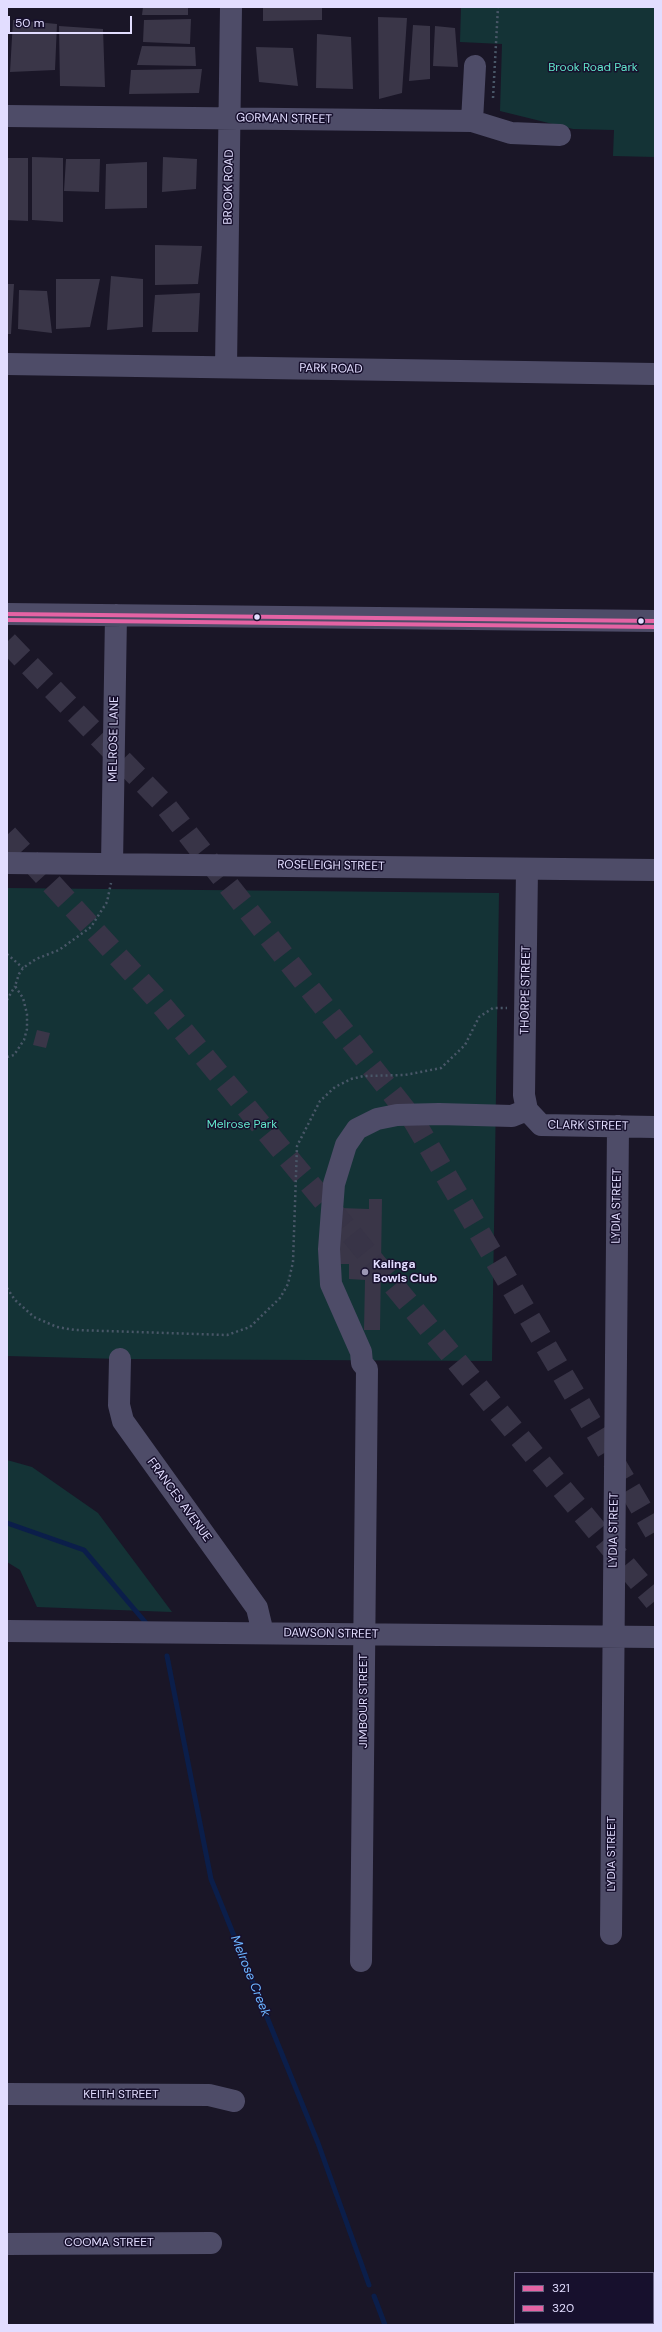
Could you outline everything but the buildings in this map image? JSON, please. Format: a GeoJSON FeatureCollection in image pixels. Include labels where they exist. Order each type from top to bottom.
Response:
{"type":"FeatureCollection","features":[{"type":"Feature","properties":{"kind":"street","name":"BROOK ROAD"},"geometry":{"type":"LineString","coordinates":[[226,367],[231,7]]}},
{"type":"Feature","properties":{"kind":"street"},"geometry":{"type":"LineString","coordinates":[[472,121],[475,66]]}},
{"type":"Feature","properties":{"kind":"street","name":"GORMAN STREET"},"geometry":{"type":"LineString","coordinates":[[7,116],[472,121],[510,133],[560,135]]}},
{"type":"Feature","properties":{"kind":"street","name":"PARK ROAD"},"geometry":{"type":"LineString","coordinates":[[7,364],[655,374]]}},
{"type":"Feature","properties":{"kind":"street"},"geometry":{"type":"LineString","coordinates":[[7,614],[655,621]]}},
{"type":"Feature","properties":{"kind":"street","name":"MELROSE LANE"},"geometry":{"type":"LineString","coordinates":[[112,864],[116,615]]}},
{"type":"Feature","properties":{"kind":"street","name":"ROSELEIGH STREET"},"geometry":{"type":"LineString","coordinates":[[7,863],[655,870]]}},
{"type":"Feature","properties":{"kind":"street","name":"THORPE STREET"},"geometry":{"type":"LineString","coordinates":[[527,869],[524,1095],[527,1110]]}},
{"type":"Feature","properties":{"kind":"street","name":"CLARK STREET"},"geometry":{"type":"LineString","coordinates":[[527,1110],[542,1126],[655,1127]]}},
{"type":"Feature","properties":{"kind":"street","name":"JIMBOUR STREET"},"geometry":{"type":"LineString","coordinates":[[361,1961],[367,1369],[362,1363],[359,1347],[331,1284],[329,1249],[334,1184],[346,1144],[357,1129],[377,1119],[397,1115],[439,1114],[512,1116],[527,1110]]}},
{"type":"Feature","properties":{"kind":"street","name":"LYDIA STREET"},"geometry":{"type":"LineString","coordinates":[[611,1934],[618,1126]]}},
{"type":"Feature","properties":{"kind":"street","name":"FRANCES AVENUE"},"geometry":{"type":"LineString","coordinates":[[120,1359],[119,1405],[123,1421],[257,1608],[263,1633]]}},
{"type":"Feature","properties":{"kind":"street","name":"DAWSON STREET"},"geometry":{"type":"LineString","coordinates":[[7,1632],[655,1637]]}},
{"type":"Feature","properties":{"kind":"street","name":"KEITH STREET"},"geometry":{"type":"LineString","coordinates":[[7,2094],[209,2095],[234,2101]]}},
{"type":"Feature","properties":{"kind":"street","name":"COOMA STREET"},"geometry":{"type":"LineString","coordinates":[[7,2244],[210,2243]]}},
{"type":"Feature","properties":{"kind":"path"},"geometry":{"type":"LineString","coordinates":[[7,1000],[23,968],[36,959],[59,950],[91,927],[107,902],[111,888],[112,864]]}},
{"type":"Feature","properties":{"kind":"path"},"geometry":{"type":"LineString","coordinates":[[7,954],[23,968]]}},
{"type":"Feature","properties":{"kind":"path"},"geometry":{"type":"LineString","coordinates":[[7,1057],[14,1055],[24,1040],[27,1029],[27,1014],[23,998],[15,986]]}},
{"type":"Feature","properties":{"kind":"path"},"geometry":{"type":"LineString","coordinates":[[7,1288],[15,1300],[34,1317],[57,1326],[75,1330],[227,1335],[250,1327],[280,1298],[288,1284],[293,1262],[297,1146],[320,1100],[335,1087],[351,1079],[364,1076],[405,1076],[441,1068],[465,1045],[479,1016],[486,1010],[493,1008],[525,1008]]}},
{"type":"Feature","properties":{"kind":"green space","name":"Brook Road Park"},"geometry":{"type":"Polygon","coordinates":[[[461,7],[655,7],[655,157],[613,156],[614,130],[573,129],[500,111],[502,44],[460,42],[461,7]]]}},
{"type":"Feature","properties":{"kind":"green space","name":"Melrose Park"},"geometry":{"type":"Polygon","coordinates":[[[7,888],[499,893],[492,1361],[120,1359],[7,1356],[7,888]]]}},
{"type":"Feature","properties":{"kind":"green space"},"geometry":{"type":"Polygon","coordinates":[[[7,1460],[32,1467],[98,1513],[172,1612],[37,1607],[20,1570],[7,1562],[7,1460]]]}},
{"type":"Feature","properties":{"kind":"waterway","name":"Melrose Creek"},"geometry":{"type":"LineString","coordinates":[[7,1523],[84,1550],[146,1623]]}},
{"type":"Feature","properties":{"kind":"waterway","name":"Melrose Creek"},"geometry":{"type":"LineString","coordinates":[[167,1656],[211,1879],[318,2143],[369,2285]]}},
{"type":"Feature","properties":{"kind":"waterway","name":"Melrose Creek"},"geometry":{"type":"LineString","coordinates":[[374,2296],[385,2325]]}},
{"type":"Feature","properties":{"kind":"tunnel"},"geometry":{"type":"LineString","coordinates":[[7,642],[165,805],[414,1121],[655,1532]]}},
{"type":"Feature","properties":{"kind":"tunnel"},"geometry":{"type":"LineString","coordinates":[[7,835],[155,997],[655,1601]]}},
{"type":"Feature","properties":{"kind":"transit line","name":"321"},"geometry":{"type":"LineString","coordinates":[[7,614],[655,621]]}},
{"type":"Feature","properties":{"kind":"transit line","name":"320"},"geometry":{"type":"LineString","coordinates":[[7,620],[655,627]]}},
{"type":"Feature","properties":{"kind":"place","name":"Kalinga Bowls Club"},"geometry":{"type":"Point","coordinates":[365,1272]}}]}
